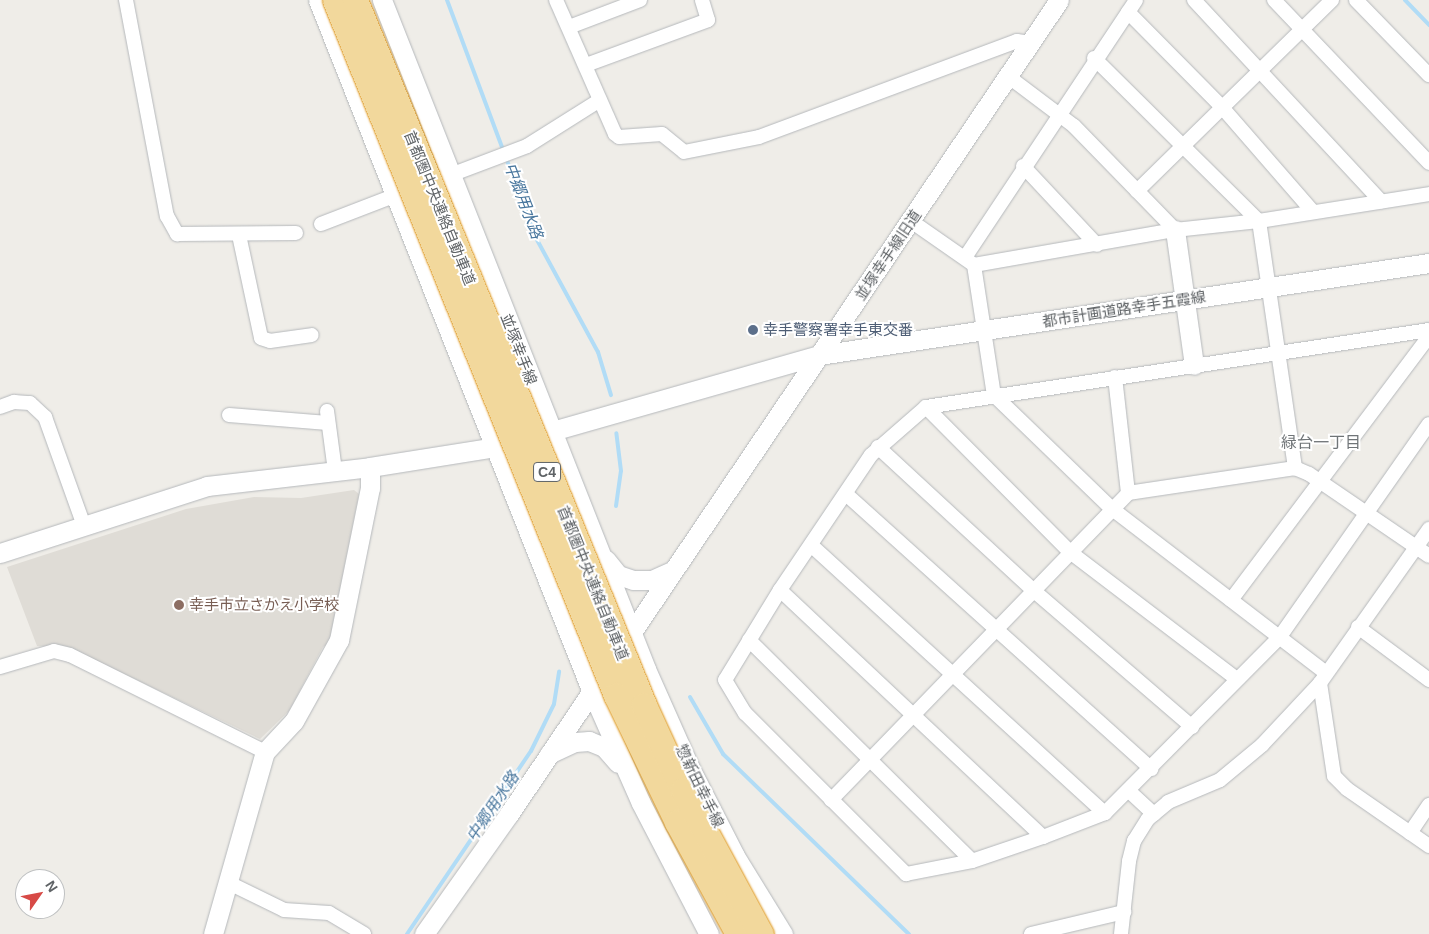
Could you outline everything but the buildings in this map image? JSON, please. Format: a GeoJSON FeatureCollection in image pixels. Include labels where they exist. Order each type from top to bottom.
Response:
{"type":"FeatureCollection","features":[{"type":"Feature","properties":{"kind":"highway","name":"首都圏中央連絡自動車道"},"geometry":{"type":"LineString","coordinates":[[335,0],[616,695],[676,822],[738,934]]}},
{"type":"Feature","properties":{"kind":"highway","name":"首都圏中央連絡自動車道"},"geometry":{"type":"LineString","coordinates":[[356,0],[644,705],[683,790],[761,934]]}},
{"type":"Feature","properties":{"kind":"street"},"geometry":{"type":"LineString","coordinates":[[126,0],[167,216],[177,234],[239,235],[296,233]]}},
{"type":"Feature","properties":{"kind":"street"},"geometry":{"type":"LineString","coordinates":[[318,0],[592,692],[641,804],[709,934]]}},
{"type":"Feature","properties":{"kind":"street","name":"並塚幸手線"},"geometry":{"type":"LineString","coordinates":[[382,0],[630,632]]}},
{"type":"Feature","properties":{"kind":"street"},"geometry":{"type":"LineString","coordinates":[[556,0],[618,137],[662,134],[684,152],[758,137],[1016,41],[1030,43]]}},
{"type":"Feature","properties":{"kind":"street"},"geometry":{"type":"LineString","coordinates":[[569,27],[640,0]]}},
{"type":"Feature","properties":{"kind":"street"},"geometry":{"type":"LineString","coordinates":[[586,65],[708,20],[702,0]]}},
{"type":"Feature","properties":{"kind":"street","name":"並塚幸手線旧道"},"geometry":{"type":"LineString","coordinates":[[630,632],[1009,77],[1059,0]]}},
{"type":"Feature","properties":{"kind":"street"},"geometry":{"type":"LineString","coordinates":[[1194,0],[1381,201]]}},
{"type":"Feature","properties":{"kind":"street"},"geometry":{"type":"LineString","coordinates":[[1274,0],[1303,28],[1429,163]]}},
{"type":"Feature","properties":{"kind":"street"},"geometry":{"type":"LineString","coordinates":[[1137,191],[1180,145],[1332,0]]}},
{"type":"Feature","properties":{"kind":"street"},"geometry":{"type":"LineString","coordinates":[[1356,0],[1429,75]]}},
{"type":"Feature","properties":{"kind":"street"},"geometry":{"type":"LineString","coordinates":[[1313,212],[1132,6],[1094,58],[1060,113],[1023,166],[970,260],[984,330],[994,395],[1111,508],[1279,638],[1323,678],[1334,776],[1429,846]]}},
{"type":"Feature","properties":{"kind":"street"},"geometry":{"type":"LineString","coordinates":[[1094,58],[1259,221],[1295,468]]}},
{"type":"Feature","properties":{"kind":"street"},"geometry":{"type":"LineString","coordinates":[[1009,77],[1060,113],[1174,230],[1186,300],[1194,365]]}},
{"type":"Feature","properties":{"kind":"street"},"geometry":{"type":"LineString","coordinates":[[321,224],[504,154],[547,135],[600,100]]}},
{"type":"Feature","properties":{"kind":"street"},"geometry":{"type":"LineString","coordinates":[[1023,166],[1097,245]]}},
{"type":"Feature","properties":{"kind":"street"},"geometry":{"type":"LineString","coordinates":[[911,221],[970,260],[1097,245],[1174,230],[1259,221],[1429,194]]}},
{"type":"Feature","properties":{"kind":"street"},"geometry":{"type":"LineString","coordinates":[[239,235],[261,338],[270,341],[312,335]]}},
{"type":"Feature","properties":{"kind":"street"},"geometry":{"type":"LineString","coordinates":[[482,254],[497,312],[492,353],[514,420],[506,437],[496,447]]}},
{"type":"Feature","properties":{"kind":"street","name":"都市計画道路幸手五霞線"},"geometry":{"type":"LineString","coordinates":[[0,553],[207,486],[335,472],[496,447],[819,355],[1429,263]]}},
{"type":"Feature","properties":{"kind":"street"},"geometry":{"type":"LineString","coordinates":[[1429,330],[994,395],[926,407],[878,447],[780,590],[725,680],[745,713],[906,874],[972,860],[1043,837],[1105,813],[1151,770],[1237,679],[1279,638],[1365,512],[1429,424]]}},
{"type":"Feature","properties":{"kind":"street"},"geometry":{"type":"LineString","coordinates":[[1231,600],[1429,336]]}},
{"type":"Feature","properties":{"kind":"street"},"geometry":{"type":"LineString","coordinates":[[1115,377],[1128,493]]}},
{"type":"Feature","properties":{"kind":"street"},"geometry":{"type":"LineString","coordinates":[[0,407],[14,402],[30,403],[45,417],[84,526]]}},
{"type":"Feature","properties":{"kind":"street"},"geometry":{"type":"LineString","coordinates":[[926,407],[1070,552],[1237,679]]}},
{"type":"Feature","properties":{"kind":"street"},"geometry":{"type":"LineString","coordinates":[[229,414],[327,417],[335,472]]}},
{"type":"Feature","properties":{"kind":"street"},"geometry":{"type":"LineString","coordinates":[[878,447],[1033,590],[1192,727]]}},
{"type":"Feature","properties":{"kind":"street"},"geometry":{"type":"LineString","coordinates":[[212,934],[229,883],[258,749],[294,721],[339,640],[370,488],[370,467]]}},
{"type":"Feature","properties":{"kind":"street"},"geometry":{"type":"LineString","coordinates":[[831,800],[869,758],[1111,508],[1128,493],[1295,468],[1319,481],[1429,556]]}},
{"type":"Feature","properties":{"kind":"street"},"geometry":{"type":"LineString","coordinates":[[846,494],[1151,770]]}},
{"type":"Feature","properties":{"kind":"street"},"geometry":{"type":"LineString","coordinates":[[1121,934],[1134,842],[1154,814],[1168,802],[1220,780],[1262,745],[1323,678],[1429,529]]}},
{"type":"Feature","properties":{"kind":"street"},"geometry":{"type":"LineString","coordinates":[[811,545],[953,672],[1105,813]]}},
{"type":"Feature","properties":{"kind":"street"},"geometry":{"type":"LineString","coordinates":[[600,552],[618,575],[633,580],[652,580],[672,571]]}},
{"type":"Feature","properties":{"kind":"street"},"geometry":{"type":"LineString","coordinates":[[780,590],[1043,837]]}},
{"type":"Feature","properties":{"kind":"street"},"geometry":{"type":"LineString","coordinates":[[1358,627],[1429,680]]}},
{"type":"Feature","properties":{"kind":"street"},"geometry":{"type":"LineString","coordinates":[[424,934],[550,754],[630,632]]}},
{"type":"Feature","properties":{"kind":"street"},"geometry":{"type":"LineString","coordinates":[[630,632],[619,676],[647,739],[649,751],[641,804]]}},
{"type":"Feature","properties":{"kind":"street","name":"惣新田幸手線"},"geometry":{"type":"LineString","coordinates":[[630,632],[689,766],[736,856],[783,934]]}},
{"type":"Feature","properties":{"kind":"street"},"geometry":{"type":"LineString","coordinates":[[749,640],[972,860]]}},
{"type":"Feature","properties":{"kind":"street"},"geometry":{"type":"LineString","coordinates":[[0,667],[54,651],[70,655],[258,749]]}},
{"type":"Feature","properties":{"kind":"street"},"geometry":{"type":"LineString","coordinates":[[550,754],[575,742],[595,742],[611,753],[628,776]]}},
{"type":"Feature","properties":{"kind":"street"},"geometry":{"type":"LineString","coordinates":[[1128,791],[1154,814]]}},
{"type":"Feature","properties":{"kind":"street"},"geometry":{"type":"LineString","coordinates":[[1410,833],[1429,805]]}},
{"type":"Feature","properties":{"kind":"street"},"geometry":{"type":"LineString","coordinates":[[229,883],[284,910],[329,914],[364,934]]}},
{"type":"Feature","properties":{"kind":"street"},"geometry":{"type":"LineString","coordinates":[[1031,934],[1124,912]]}},
{"type":"Feature","properties":{"kind":"shaded area","name":"幸手市立さかえ小学校"},"geometry":{"type":"Polygon","coordinates":[[[354,490],[359,494],[329,643],[323,647],[289,711],[260,739],[70,648],[37,646],[7,567],[186,509],[254,497],[301,498],[354,490]]]}},
{"type":"Feature","properties":{"kind":"waterway","name":"中郷用水路"},"geometry":{"type":"LineString","coordinates":[[447,0],[536,238],[598,352],[611,395]]}},
{"type":"Feature","properties":{"kind":"waterway"},"geometry":{"type":"LineString","coordinates":[[1405,0],[1429,25]]}},
{"type":"Feature","properties":{"kind":"waterway","name":"中郷用水路"},"geometry":{"type":"LineString","coordinates":[[616,433],[621,471],[616,506]]}},
{"type":"Feature","properties":{"kind":"waterway","name":"中郷用水路"},"geometry":{"type":"LineString","coordinates":[[407,934],[531,751],[554,704],[559,671]]}},
{"type":"Feature","properties":{"kind":"waterway"},"geometry":{"type":"LineString","coordinates":[[690,697],[723,754],[909,934]]}},
{"type":"Feature","properties":{"kind":"place","name":"幸手警察署幸手東交番"},"geometry":{"type":"Point","coordinates":[753,330]}},
{"type":"Feature","properties":{"kind":"place","name":"幸手市立さかえ小学校"},"geometry":{"type":"Point","coordinates":[179,605]}},
{"type":"Feature","properties":{"kind":"district","name":"緑台一丁目"},"geometry":{"type":"Point","coordinates":[1321,443]}}]}
